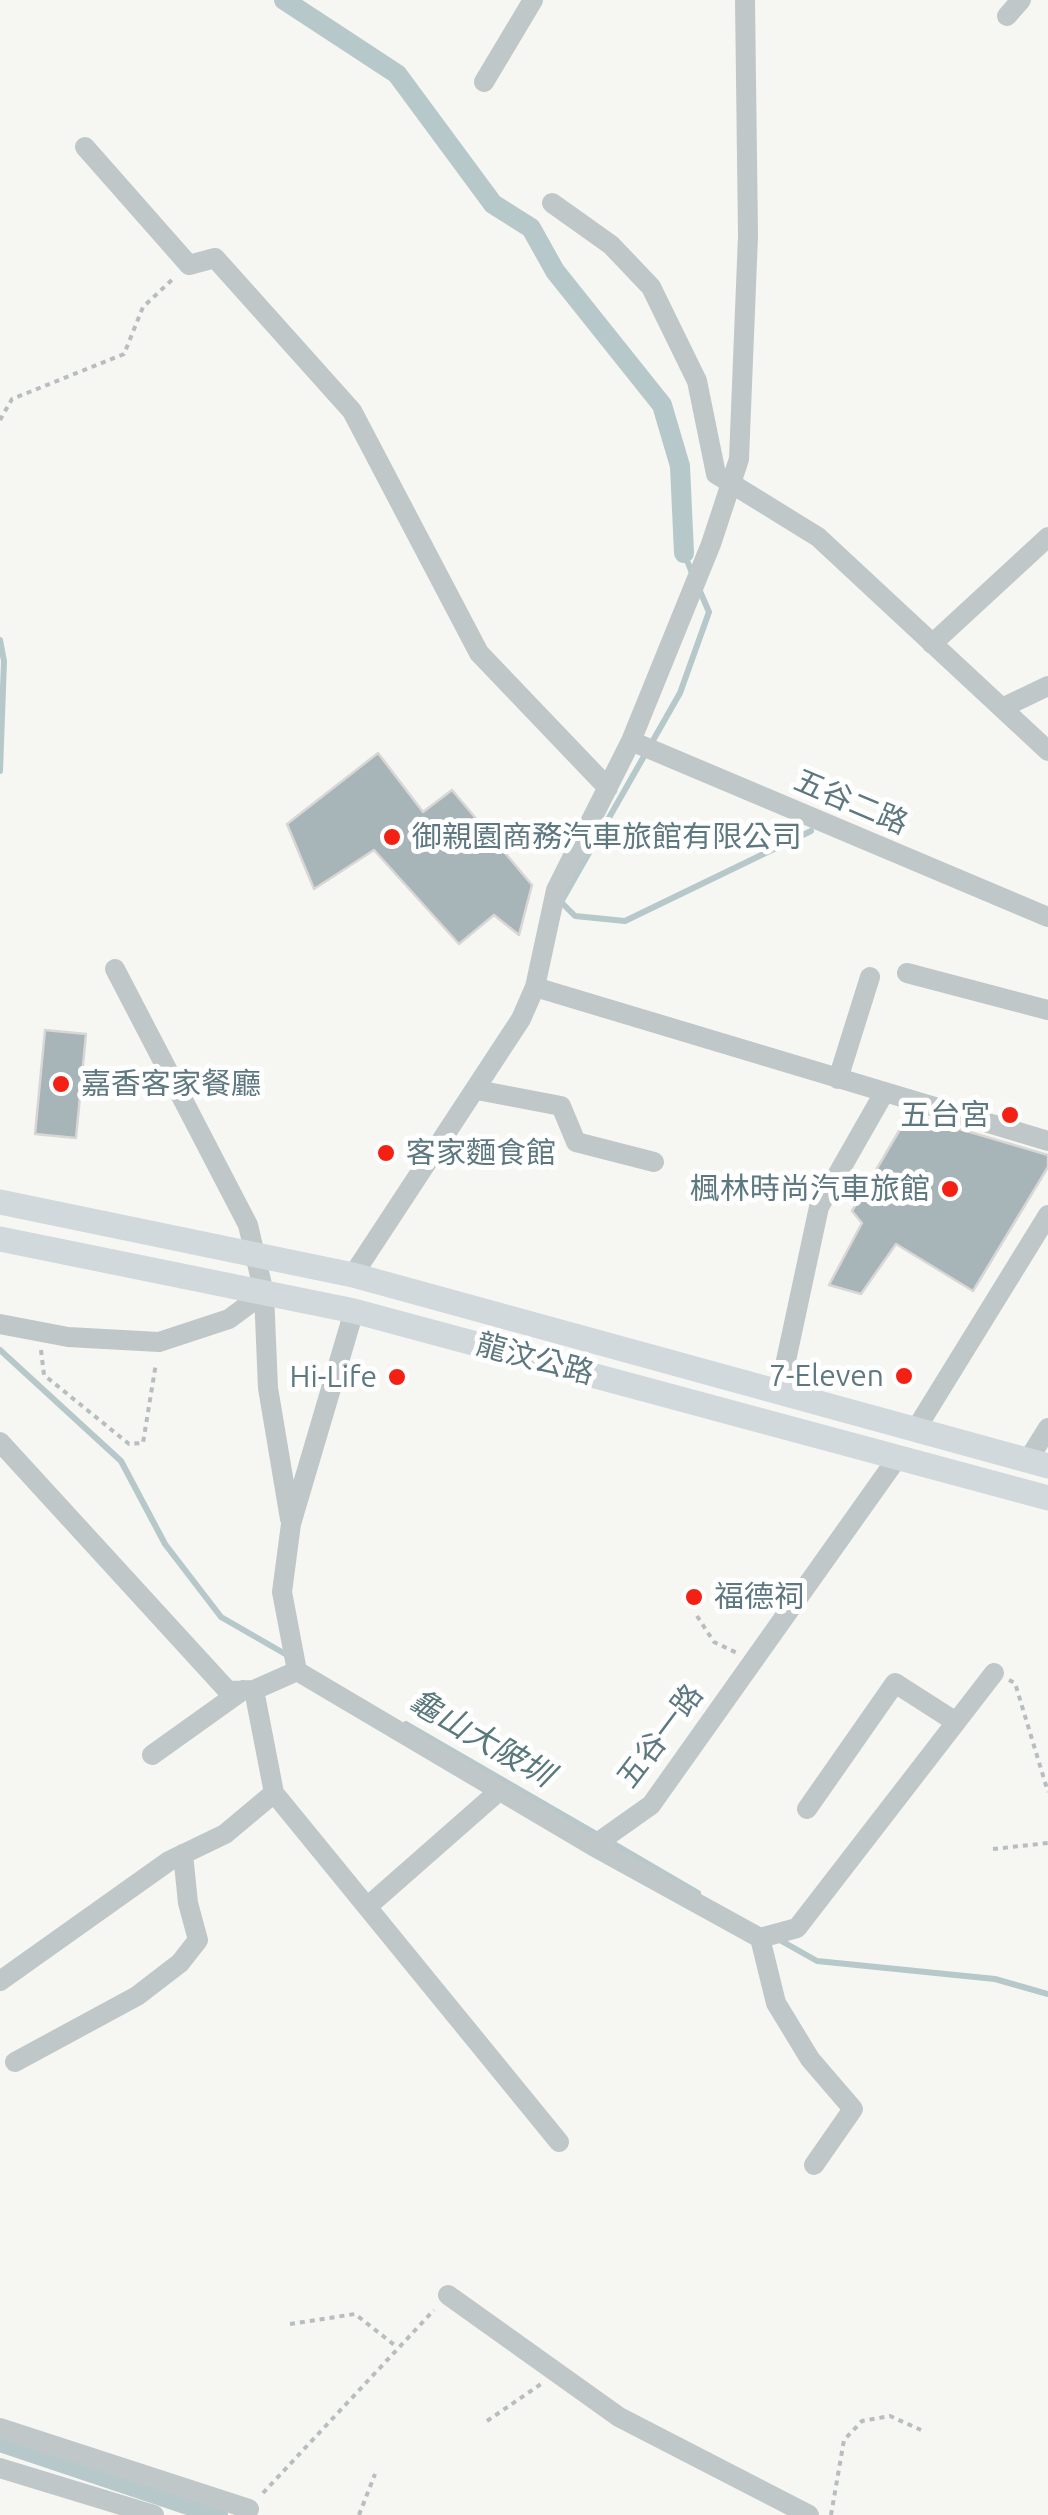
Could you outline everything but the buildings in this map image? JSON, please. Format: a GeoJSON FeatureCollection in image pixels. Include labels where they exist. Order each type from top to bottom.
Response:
{"type":"FeatureCollection","features":[{"type":"Feature","properties":{"kind":"main road","name":"龍汶公路"},"geometry":{"type":"LineString","coordinates":[[0,1202],[353,1276],[1038,1463]]}},
{"type":"Feature","properties":{"kind":"main road","name":"龍汶公路"},"geometry":{"type":"LineString","coordinates":[[8,1241],[354,1311],[1048,1498]]}},
{"type":"Feature","properties":{"kind":"main road"},"geometry":{"type":"LineString","coordinates":[[353,1276],[354,1311]]}},
{"type":"Feature","properties":{"kind":"street"},"geometry":{"type":"LineString","coordinates":[[484,82],[532,0]]}},
{"type":"Feature","properties":{"kind":"street"},"geometry":{"type":"LineString","coordinates":[[353,1276],[477,1090],[535,988],[556,890],[608,788],[637,744],[739,460],[748,236],[745,0]]}},
{"type":"Feature","properties":{"kind":"street"},"geometry":{"type":"LineString","coordinates":[[85,147],[189,265],[215,258],[352,411],[479,653],[608,788]]}},
{"type":"Feature","properties":{"kind":"street"},"geometry":{"type":"LineString","coordinates":[[552,203],[611,245],[651,287],[697,381],[716,474],[818,537],[1048,751]]}},
{"type":"Feature","properties":{"kind":"street"},"geometry":{"type":"LineString","coordinates":[[932,644],[1048,537]]}},
{"type":"Feature","properties":{"kind":"street"},"geometry":{"type":"LineString","coordinates":[[1002,708],[1048,686]]}},
{"type":"Feature","properties":{"kind":"street","name":"五谷二路"},"geometry":{"type":"LineString","coordinates":[[637,744],[1048,917]]}},
{"type":"Feature","properties":{"kind":"street"},"geometry":{"type":"LineString","coordinates":[[115,969],[248,1224],[260,1259],[268,1388],[291,1524]]}},
{"type":"Feature","properties":{"kind":"street"},"geometry":{"type":"LineString","coordinates":[[907,973],[1048,1010]]}},
{"type":"Feature","properties":{"kind":"street"},"geometry":{"type":"LineString","coordinates":[[838,1080],[870,977]]}},
{"type":"Feature","properties":{"kind":"street"},"geometry":{"type":"LineString","coordinates":[[535,988],[1048,1141]]}},
{"type":"Feature","properties":{"kind":"street"},"geometry":{"type":"LineString","coordinates":[[477,1090],[561,1106],[576,1142],[654,1162]]}},
{"type":"Feature","properties":{"kind":"street"},"geometry":{"type":"LineString","coordinates":[[778,1393],[818,1207],[884,1093]]}},
{"type":"Feature","properties":{"kind":"street"},"geometry":{"type":"LineString","coordinates":[[916,1429],[1048,1215]]}},
{"type":"Feature","properties":{"kind":"street"},"geometry":{"type":"LineString","coordinates":[[8,1326],[68,1337],[159,1342],[229,1319],[264,1293]]}},
{"type":"Feature","properties":{"kind":"street"},"geometry":{"type":"LineString","coordinates":[[354,1311],[291,1524],[282,1592],[297,1671],[593,1846],[760,1938],[798,1928],[994,1673]]}},
{"type":"Feature","properties":{"kind":"street"},"geometry":{"type":"LineString","coordinates":[[1038,1463],[1048,1428]]}},
{"type":"Feature","properties":{"kind":"street"},"geometry":{"type":"LineString","coordinates":[[0,1442],[228,1691],[248,1690]]}},
{"type":"Feature","properties":{"kind":"street","name":"五谷一路"},"geometry":{"type":"LineString","coordinates":[[593,1846],[651,1805],[898,1457]]}},
{"type":"Feature","properties":{"kind":"street"},"geometry":{"type":"LineString","coordinates":[[152,1755],[248,1690],[297,1671]]}},
{"type":"Feature","properties":{"kind":"street"},"geometry":{"type":"LineString","coordinates":[[807,1809],[895,1682],[956,1722]]}},
{"type":"Feature","properties":{"kind":"street"},"geometry":{"type":"LineString","coordinates":[[248,1690],[274,1792],[559,2142]]}},
{"type":"Feature","properties":{"kind":"street"},"geometry":{"type":"LineString","coordinates":[[367,1906],[499,1790]]}},
{"type":"Feature","properties":{"kind":"street"},"geometry":{"type":"LineString","coordinates":[[0,1981],[183,1854],[225,1834],[274,1792]]}},
{"type":"Feature","properties":{"kind":"street"},"geometry":{"type":"LineString","coordinates":[[15,2062],[136,1996],[180,1964],[198,1940],[188,1903],[183,1854]]}},
{"type":"Feature","properties":{"kind":"street"},"geometry":{"type":"LineString","coordinates":[[760,1938],[776,2003],[810,2059],[853,2109],[814,2165]]}},
{"type":"Feature","properties":{"kind":"street"},"geometry":{"type":"LineString","coordinates":[[448,2296],[619,2417],[809,2515]]}},
{"type":"Feature","properties":{"kind":"street"},"geometry":{"type":"LineString","coordinates":[[0,2428],[249,2509]]}},
{"type":"Feature","properties":{"kind":"street"},"geometry":{"type":"LineString","coordinates":[[28,2436],[9,2471],[154,2515]]}},
{"type":"Feature","properties":{"kind":"path"},"geometry":{"type":"LineString","coordinates":[[0,420],[12,399],[124,354],[143,307],[189,265]]}},
{"type":"Feature","properties":{"kind":"path"},"geometry":{"type":"LineString","coordinates":[[40,1330],[44,1376],[129,1444],[143,1443],[159,1342]]}},
{"type":"Feature","properties":{"kind":"path"},"geometry":{"type":"LineString","coordinates":[[698,1616],[714,1642],[756,1657]]}},
{"type":"Feature","properties":{"kind":"path"},"geometry":{"type":"LineString","coordinates":[[994,1673],[1015,1683],[1048,1792]]}},
{"type":"Feature","properties":{"kind":"path"},"geometry":{"type":"LineString","coordinates":[[994,1849],[1048,1843]]}},
{"type":"Feature","properties":{"kind":"path"},"geometry":{"type":"LineString","coordinates":[[249,2509],[448,2296]]}},
{"type":"Feature","properties":{"kind":"path"},"geometry":{"type":"LineString","coordinates":[[290,2324],[354,2314],[397,2347]]}},
{"type":"Feature","properties":{"kind":"path"},"geometry":{"type":"LineString","coordinates":[[487,2422],[557,2373]]}},
{"type":"Feature","properties":{"kind":"path"},"geometry":{"type":"LineString","coordinates":[[831,2515],[844,2440],[862,2421],[890,2416],[921,2430]]}},
{"type":"Feature","properties":{"kind":"path"},"geometry":{"type":"LineString","coordinates":[[359,2515],[376,2474]]}},
{"type":"Feature","properties":{"kind":"waterway"},"geometry":{"type":"LineString","coordinates":[[284,0],[397,74],[493,204],[531,228],[555,271],[662,405],[680,466],[684,553]]}},
{"type":"Feature","properties":{"kind":"waterway"},"geometry":{"type":"LineString","coordinates":[[684,553],[692,573]]}},
{"type":"Feature","properties":{"kind":"waterway"},"geometry":{"type":"LineString","coordinates":[[699,589],[709,612],[680,693],[561,902],[575,916],[625,921],[811,831]]}},
{"type":"Feature","properties":{"kind":"waterway"},"geometry":{"type":"LineString","coordinates":[[0,640],[4,661],[0,771]]}},
{"type":"Feature","properties":{"kind":"waterway","name":"龜山大陂圳"},"geometry":{"type":"LineString","coordinates":[[0,1350],[121,1461],[165,1544],[221,1617],[287,1655]]}},
{"type":"Feature","properties":{"kind":"waterway","name":"龜山大陂圳"},"geometry":{"type":"LineString","coordinates":[[406,1724],[598,1835]]}},
{"type":"Feature","properties":{"kind":"waterway","name":"龜山大陂圳"},"geometry":{"type":"LineString","coordinates":[[609,1841],[698,1893]]}},
{"type":"Feature","properties":{"kind":"waterway","name":"龜山大陂圳"},"geometry":{"type":"LineString","coordinates":[[778,1939],[817,1961],[995,1979],[1048,1994]]}},
{"type":"Feature","properties":{"kind":"waterway"},"geometry":{"type":"LineString","coordinates":[[0,2442],[218,2515]]}},
{"type":"Feature","properties":{"kind":"place","name":"御親園商務汽車旅館有限公司"},"geometry":{"type":"Point","coordinates":[392,837]}},
{"type":"Feature","properties":{"kind":"place","name":"嘉香客家餐廳"},"geometry":{"type":"Point","coordinates":[61,1084]}},
{"type":"Feature","properties":{"kind":"place","name":"五台宮"},"geometry":{"type":"Point","coordinates":[1010,1115]}},
{"type":"Feature","properties":{"kind":"place","name":"客家麵食館"},"geometry":{"type":"Point","coordinates":[386,1153]}},
{"type":"Feature","properties":{"kind":"place","name":"楓林時尚汽車旅館"},"geometry":{"type":"Point","coordinates":[950,1189]}},
{"type":"Feature","properties":{"kind":"place","name":"7-Eleven"},"geometry":{"type":"Point","coordinates":[904,1376]}},
{"type":"Feature","properties":{"kind":"place","name":"Hi-Life"},"geometry":{"type":"Point","coordinates":[397,1377]}},
{"type":"Feature","properties":{"kind":"place","name":"福德祠"},"geometry":{"type":"Point","coordinates":[694,1597]}}]}
